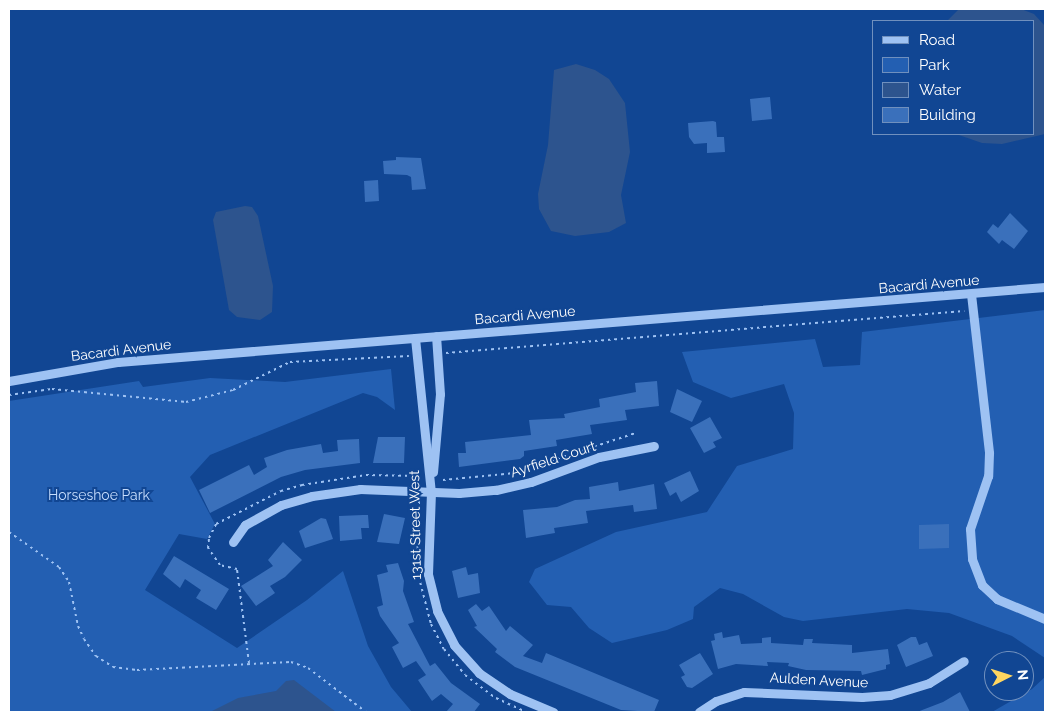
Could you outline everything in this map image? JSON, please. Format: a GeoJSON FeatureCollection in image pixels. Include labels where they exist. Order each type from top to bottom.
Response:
{"type":"FeatureCollection","features":[{"type":"Feature","properties":{"kind":"street","name":"Bacardi Avenue"},"geometry":{"type":"LineString","coordinates":[[9,381],[118,362],[1045,287]]}},
{"type":"Feature","properties":{"kind":"street"},"geometry":{"type":"LineString","coordinates":[[971,294],[989,453],[988,476],[970,529],[972,559],[982,585],[997,599],[1045,619]]}},
{"type":"Feature","properties":{"kind":"street"},"geometry":{"type":"LineString","coordinates":[[430,492],[439,423],[436,336]]}},
{"type":"Feature","properties":{"kind":"street","name":"131st Street West"},"geometry":{"type":"LineString","coordinates":[[415,338],[430,492],[428,574],[435,605],[447,634],[470,664],[489,681],[510,694],[554,712]]}},
{"type":"Feature","properties":{"kind":"street","name":"Ayrfield Court"},"geometry":{"type":"LineString","coordinates":[[233,542],[246,525],[281,505],[312,496],[360,489],[478,492],[513,487],[600,457],[654,446]]}},
{"type":"Feature","properties":{"kind":"street","name":"Aulden Avenue"},"geometry":{"type":"LineString","coordinates":[[699,712],[716,701],[744,692],[862,698],[890,695],[929,683],[964,662]]}},
{"type":"Feature","properties":{"kind":"path"},"geometry":{"type":"LineString","coordinates":[[438,354],[972,311]]}},
{"type":"Feature","properties":{"kind":"path"},"geometry":{"type":"LineString","coordinates":[[9,395],[52,389],[186,402],[233,390],[290,362],[417,356]]}},
{"type":"Feature","properties":{"kind":"path"},"geometry":{"type":"LineString","coordinates":[[443,480],[514,473],[636,434]]}},
{"type":"Feature","properties":{"kind":"path"},"geometry":{"type":"LineString","coordinates":[[9,532],[59,567],[69,582],[78,626],[84,640],[96,656],[113,667],[137,670],[291,662],[308,668],[366,712]]}},
{"type":"Feature","properties":{"kind":"path"},"geometry":{"type":"LineString","coordinates":[[237,569],[249,663]]}},
{"type":"Feature","properties":{"kind":"green space"},"geometry":{"type":"Polygon","coordinates":[[[1045,310],[1045,658],[1012,636],[949,613],[907,609],[803,621],[784,617],[743,594],[720,588],[694,607],[693,619],[667,630],[612,643],[589,628],[571,607],[547,605],[529,582],[535,569],[616,532],[707,512],[737,466],[793,449],[794,413],[784,384],[731,398],[693,382],[682,352],[815,339],[823,367],[860,365],[862,332],[1045,310]]]}},
{"type":"Feature","properties":{"kind":"green space","name":"Horseshoe Park"},"geometry":{"type":"Polygon","coordinates":[[[391,369],[395,410],[377,397],[363,393],[210,455],[190,477],[215,524],[207,539],[179,534],[145,590],[237,648],[307,600],[343,571],[368,646],[391,687],[412,712],[9,712],[9,401],[139,381],[143,387],[210,378],[285,382],[391,369]]]}},
{"type":"Feature","properties":{"kind":"green space"},"geometry":{"type":"Polygon","coordinates":[[[1045,677],[1045,712],[992,712],[1011,701],[1034,701],[1034,687],[1045,677]]]}},
{"type":"Feature","properties":{"kind":"water"},"geometry":{"type":"Polygon","coordinates":[[[959,9],[1021,9],[1034,14],[1045,26],[1045,134],[1002,144],[982,143],[959,135],[1034,135],[1034,20],[948,20],[959,9]]]}},
{"type":"Feature","properties":{"kind":"water"},"geometry":{"type":"Polygon","coordinates":[[[576,64],[595,70],[609,79],[625,103],[630,152],[621,195],[626,223],[609,232],[575,236],[551,231],[539,209],[538,194],[548,145],[554,70],[576,64]]]}},
{"type":"Feature","properties":{"kind":"water"},"geometry":{"type":"Polygon","coordinates":[[[245,206],[252,207],[258,216],[273,286],[272,312],[260,320],[237,317],[229,310],[213,220],[216,212],[245,206]]]}},
{"type":"Feature","properties":{"kind":"water"},"geometry":{"type":"Polygon","coordinates":[[[294,680],[336,712],[210,712],[238,698],[276,691],[286,681],[294,680]]]}},
{"type":"Feature","properties":{"kind":"building"},"geometry":{"type":"Polygon","coordinates":[[[770,97],[772,119],[752,121],[750,99],[770,97]]]}},
{"type":"Feature","properties":{"kind":"building"},"geometry":{"type":"Polygon","coordinates":[[[716,122],[717,137],[724,137],[725,152],[707,153],[707,143],[694,144],[689,137],[688,123],[716,122]]]}},
{"type":"Feature","properties":{"kind":"building"},"geometry":{"type":"Polygon","coordinates":[[[396,157],[421,158],[426,189],[412,190],[411,177],[407,175],[384,174],[383,161],[396,160],[396,157]]]}},
{"type":"Feature","properties":{"kind":"building"},"geometry":{"type":"Polygon","coordinates":[[[378,180],[379,201],[365,202],[364,181],[378,180]]]}},
{"type":"Feature","properties":{"kind":"building"},"geometry":{"type":"Polygon","coordinates":[[[1010,213],[1028,231],[1014,249],[1002,240],[999,244],[987,232],[993,224],[998,228],[1010,213]]]}},
{"type":"Feature","properties":{"kind":"building"},"geometry":{"type":"Polygon","coordinates":[[[657,381],[659,406],[625,410],[627,420],[590,425],[592,434],[556,440],[557,446],[524,451],[524,456],[520,459],[459,467],[458,453],[466,453],[465,442],[531,435],[529,420],[565,418],[564,414],[600,407],[599,399],[636,392],[635,383],[657,381]]]}},
{"type":"Feature","properties":{"kind":"building"},"geometry":{"type":"Polygon","coordinates":[[[677,389],[702,401],[692,422],[670,412],[677,389]]]}},
{"type":"Feature","properties":{"kind":"building"},"geometry":{"type":"Polygon","coordinates":[[[710,417],[722,438],[713,442],[716,447],[704,453],[690,428],[710,417]]]}},
{"type":"Feature","properties":{"kind":"building"},"geometry":{"type":"Polygon","coordinates":[[[378,437],[405,437],[404,463],[373,463],[378,437]]]}},
{"type":"Feature","properties":{"kind":"building"},"geometry":{"type":"Polygon","coordinates":[[[359,439],[360,463],[305,470],[281,477],[210,513],[199,490],[249,465],[254,475],[267,467],[264,458],[287,450],[321,444],[323,453],[338,451],[337,440],[359,439]]]}},
{"type":"Feature","properties":{"kind":"building"},"geometry":{"type":"Polygon","coordinates":[[[690,471],[699,491],[681,502],[676,492],[670,496],[664,483],[690,471]]]}},
{"type":"Feature","properties":{"kind":"building"},"geometry":{"type":"Polygon","coordinates":[[[618,482],[619,491],[654,484],[657,509],[634,512],[633,505],[586,511],[588,523],[554,528],[555,533],[526,538],[523,510],[557,507],[575,500],[590,499],[589,487],[618,482]]]}},
{"type":"Feature","properties":{"kind":"building"},"geometry":{"type":"Polygon","coordinates":[[[384,514],[405,518],[399,544],[377,542],[384,514]]]}},
{"type":"Feature","properties":{"kind":"building"},"geometry":{"type":"Polygon","coordinates":[[[368,515],[369,528],[361,528],[362,539],[340,541],[339,516],[368,515]]]}},
{"type":"Feature","properties":{"kind":"building"},"geometry":{"type":"Polygon","coordinates":[[[321,518],[326,519],[333,539],[305,548],[299,531],[321,518]]]}},
{"type":"Feature","properties":{"kind":"building"},"geometry":{"type":"Polygon","coordinates":[[[949,524],[949,548],[919,549],[919,525],[949,524]]]}},
{"type":"Feature","properties":{"kind":"building"},"geometry":{"type":"Polygon","coordinates":[[[283,542],[302,560],[285,577],[270,586],[275,593],[256,606],[241,586],[273,566],[268,560],[283,542]]]}},
{"type":"Feature","properties":{"kind":"building"},"geometry":{"type":"Polygon","coordinates":[[[174,556],[229,589],[216,610],[196,598],[201,590],[185,579],[180,588],[163,574],[174,556]]]}},
{"type":"Feature","properties":{"kind":"building"},"geometry":{"type":"Polygon","coordinates":[[[398,563],[404,581],[403,591],[414,622],[408,624],[430,666],[435,663],[451,683],[480,704],[474,712],[446,712],[453,704],[441,694],[432,701],[418,680],[426,675],[416,661],[403,668],[392,647],[399,643],[380,616],[377,607],[383,605],[377,575],[388,572],[386,565],[398,563]]]}},
{"type":"Feature","properties":{"kind":"building"},"geometry":{"type":"Polygon","coordinates":[[[466,567],[468,575],[478,573],[480,593],[458,598],[452,571],[466,567]]]}},
{"type":"Feature","properties":{"kind":"building"},"geometry":{"type":"Polygon","coordinates":[[[476,604],[482,611],[489,606],[506,631],[510,626],[533,645],[523,656],[542,663],[546,653],[659,700],[654,712],[621,710],[515,667],[495,652],[497,649],[474,627],[477,626],[468,610],[476,604]]]}},
{"type":"Feature","properties":{"kind":"building"},"geometry":{"type":"Polygon","coordinates":[[[722,632],[723,638],[739,635],[741,644],[762,643],[762,638],[771,637],[771,643],[803,645],[804,639],[813,639],[812,643],[852,645],[852,653],[888,649],[890,664],[886,665],[886,669],[862,675],[861,671],[806,670],[788,666],[789,663],[767,662],[768,666],[736,664],[718,669],[711,641],[715,640],[714,634],[722,632]]]}},
{"type":"Feature","properties":{"kind":"building"},"geometry":{"type":"Polygon","coordinates":[[[911,637],[916,637],[919,645],[927,642],[933,656],[906,667],[897,645],[911,637]]]}},
{"type":"Feature","properties":{"kind":"building"},"geometry":{"type":"Polygon","coordinates":[[[700,653],[713,674],[692,688],[687,687],[681,677],[685,675],[679,665],[700,653]]]}},
{"type":"Feature","properties":{"kind":"building"},"geometry":{"type":"Polygon","coordinates":[[[960,692],[970,712],[917,712],[943,702],[960,692]]]}}]}
